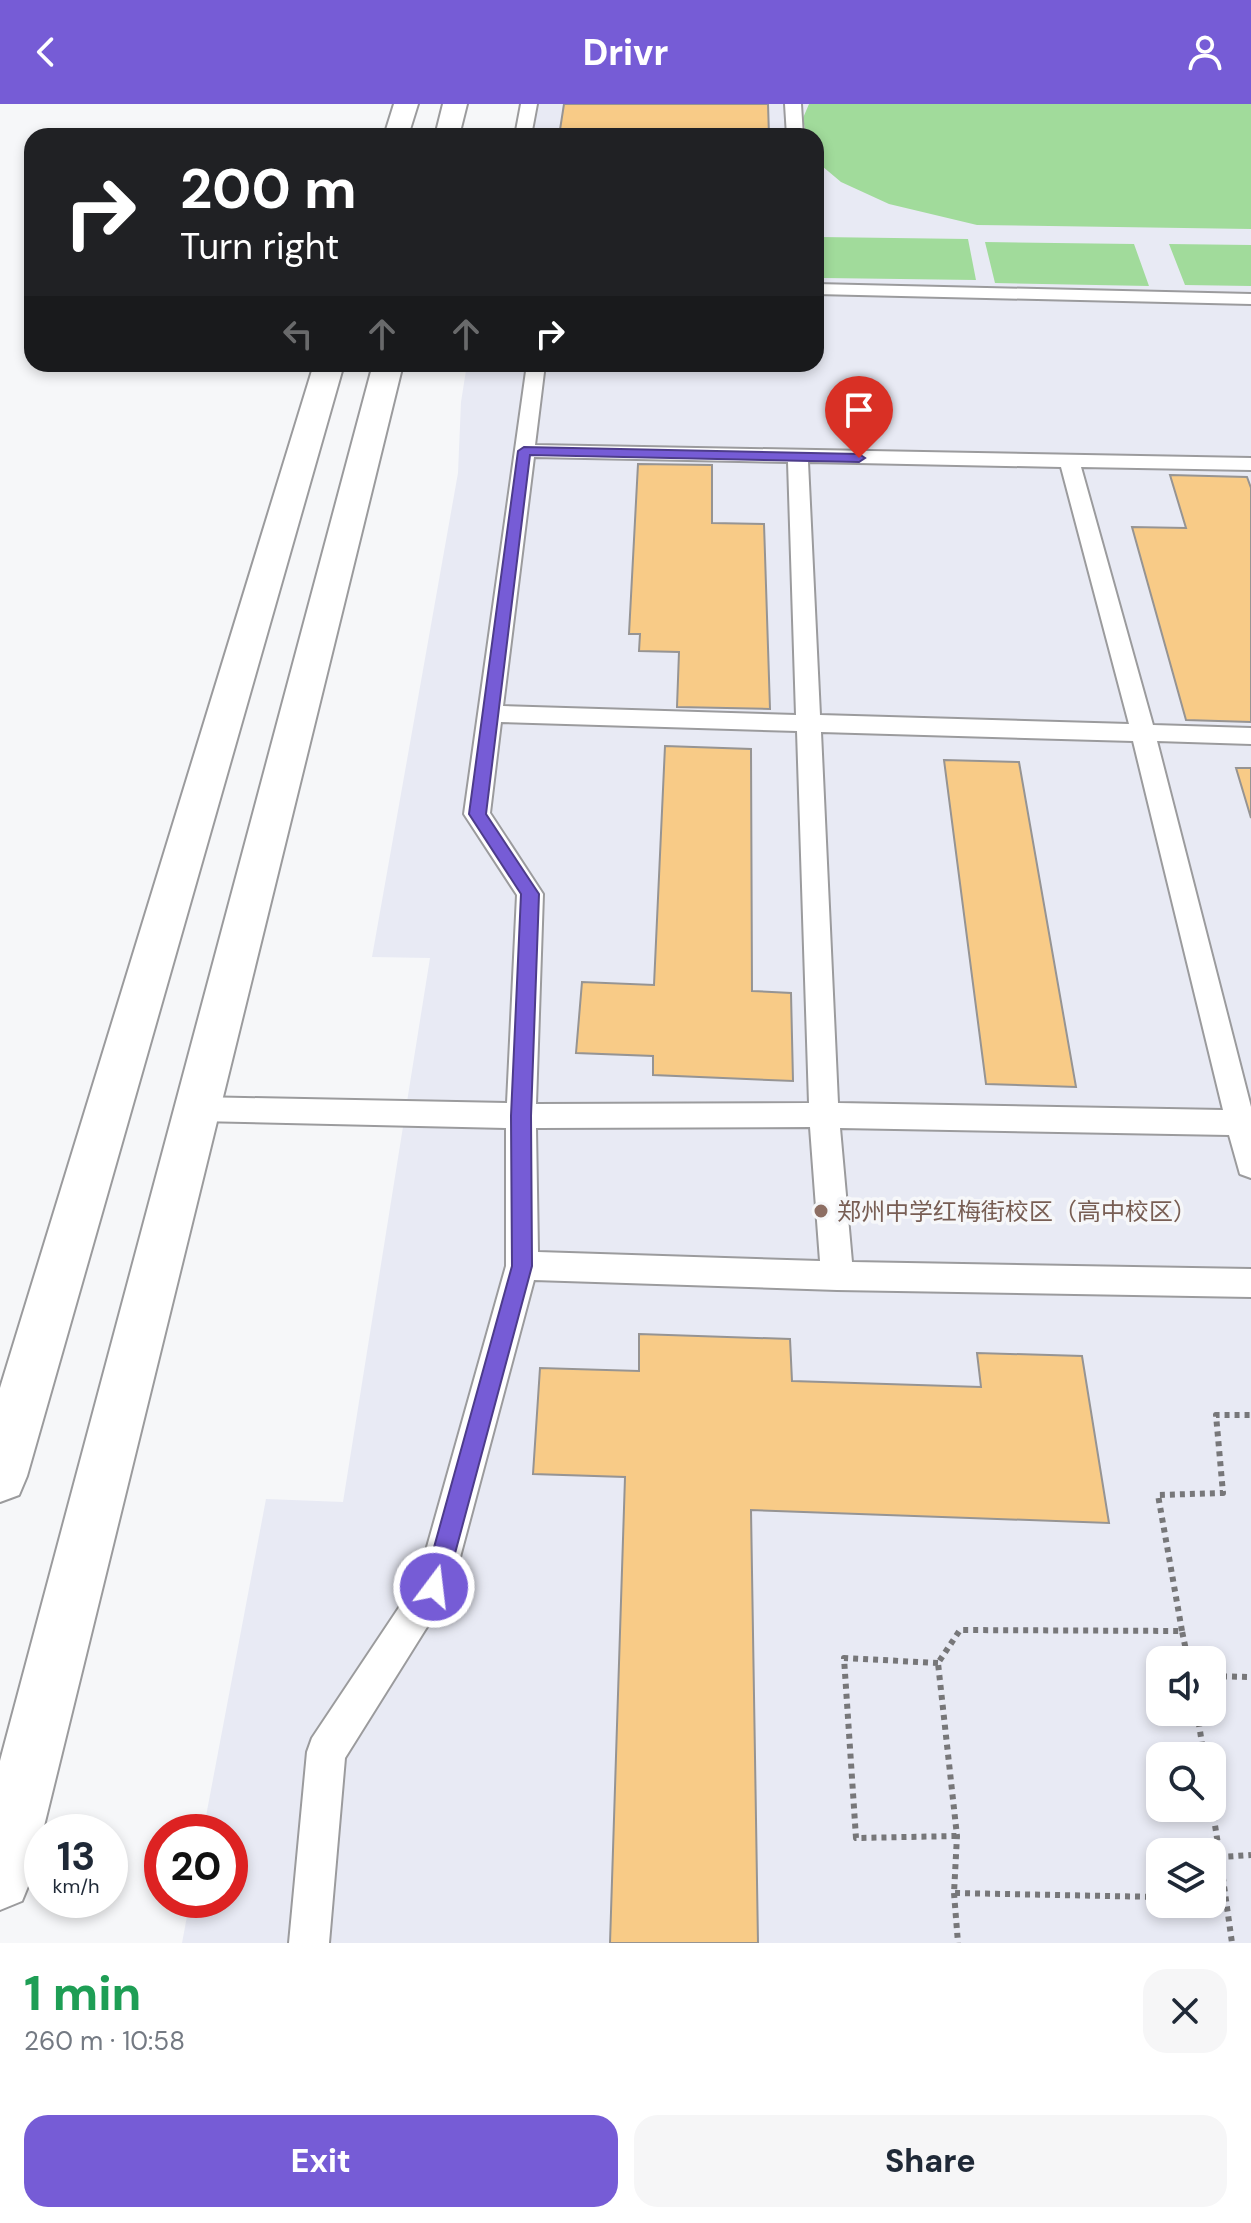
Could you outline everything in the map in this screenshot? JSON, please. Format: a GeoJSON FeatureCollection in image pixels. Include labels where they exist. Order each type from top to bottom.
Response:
{"type":"FeatureCollection","features":[{"type":"Feature","properties":{"kind":"street"},"geometry":{"type":"LineString","coordinates":[[398,128],[406,104]]}},
{"type":"Feature","properties":{"kind":"street"},"geometry":{"type":"LineString","coordinates":[[449,128],[455,104]]}},
{"type":"Feature","properties":{"kind":"street"},"geometry":{"type":"LineString","coordinates":[[0,1476],[327,372]]}},
{"type":"Feature","properties":{"kind":"street"},"geometry":{"type":"LineString","coordinates":[[0,1879],[386,372]]}},
{"type":"Feature","properties":{"kind":"lane"},"geometry":{"type":"LineString","coordinates":[[524,128],[529,104]]}},
{"type":"Feature","properties":{"kind":"lane"},"geometry":{"type":"LineString","coordinates":[[793,104],[794,128]]}},
{"type":"Feature","properties":{"kind":"lane"},"geometry":{"type":"LineString","coordinates":[[824,289],[1251,299]]}},
{"type":"Feature","properties":{"kind":"lane"},"geometry":{"type":"LineString","coordinates":[[309,1943],[326,1752],[434,1587],[522,1266],[521,1116],[530,894],[477,814],[535,372]]}},
{"type":"Feature","properties":{"kind":"lane"},"geometry":{"type":"LineString","coordinates":[[524,451],[1251,464]]}},
{"type":"Feature","properties":{"kind":"lane"},"geometry":{"type":"LineString","coordinates":[[798,457],[824,1115],[837,1276]]}},
{"type":"Feature","properties":{"kind":"lane"},"geometry":{"type":"LineString","coordinates":[[1069,461],[1246,1123],[1251,1165]]}},
{"type":"Feature","properties":{"kind":"lane"},"geometry":{"type":"LineString","coordinates":[[491,714],[1251,736]]}},
{"type":"Feature","properties":{"kind":"lane"},"geometry":{"type":"LineString","coordinates":[[198,1109],[521,1116],[824,1115],[1246,1123]]}},
{"type":"Feature","properties":{"kind":"lane"},"geometry":{"type":"LineString","coordinates":[[522,1266],[837,1276],[1251,1283]]}},
{"type":"Feature","properties":{"kind":"path"},"geometry":{"type":"LineString","coordinates":[[1185,1646],[1158,1495],[1223,1493],[1216,1415],[1251,1415]]}},
{"type":"Feature","properties":{"kind":"path"},"geometry":{"type":"LineString","coordinates":[[958,1943],[954,1893],[957,1836],[938,1663],[960,1630],[1182,1631]]}},
{"type":"Feature","properties":{"kind":"path"},"geometry":{"type":"LineString","coordinates":[[938,1663],[844,1658],[856,1838],[957,1836]]}},
{"type":"Feature","properties":{"kind":"path"},"geometry":{"type":"LineString","coordinates":[[1226,1676],[1251,1677]]}},
{"type":"Feature","properties":{"kind":"path"},"geometry":{"type":"LineString","coordinates":[[1226,1857],[1251,1855]]}},
{"type":"Feature","properties":{"kind":"path"},"geometry":{"type":"LineString","coordinates":[[954,1893],[1146,1897]]}},
{"type":"Feature","properties":{"kind":"path"},"geometry":{"type":"LineString","coordinates":[[1226,1899],[1232,1943]]}},
{"type":"Feature","properties":{"kind":"shaded area","name":"郑州中学红梅街校区（高中校区）"},"geometry":{"type":"Polygon","coordinates":[[[520,104],[1251,104],[1251,1943],[182,1943],[187,1918],[248,1918],[248,1814],[206,1814],[266,1499],[343,1502],[430,958],[372,957],[458,473],[461,402],[466,372],[824,372],[824,128],[515,128],[520,104]]]}},
{"type":"Feature","properties":{"kind":"green space"},"geometry":{"type":"Polygon","coordinates":[[[809,104],[1251,104],[1251,229],[977,225],[889,204],[841,182],[824,168],[824,128],[805,128],[803,118],[809,104]]]}},
{"type":"Feature","properties":{"kind":"green space"},"geometry":{"type":"Polygon","coordinates":[[[824,237],[968,239],[976,280],[824,278],[824,237]]]}},
{"type":"Feature","properties":{"kind":"green space"},"geometry":{"type":"Polygon","coordinates":[[[985,242],[1134,244],[1149,286],[995,283],[985,242]]]}},
{"type":"Feature","properties":{"kind":"green space"},"geometry":{"type":"Polygon","coordinates":[[[1169,244],[1251,245],[1251,286],[1185,285],[1169,244]]]}},
{"type":"Feature","properties":{"kind":"building"},"geometry":{"type":"Polygon","coordinates":[[[564,104],[768,104],[769,128],[560,128],[564,104]]]}},
{"type":"Feature","properties":{"kind":"building"},"geometry":{"type":"Polygon","coordinates":[[[638,464],[712,465],[712,523],[764,524],[770,709],[677,707],[679,652],[639,651],[640,634],[629,634],[638,464]]]}},
{"type":"Feature","properties":{"kind":"building"},"geometry":{"type":"Polygon","coordinates":[[[1170,475],[1247,477],[1251,488],[1251,722],[1186,720],[1132,527],[1186,528],[1170,475]]]}},
{"type":"Feature","properties":{"kind":"building"},"geometry":{"type":"Polygon","coordinates":[[[665,746],[751,749],[752,991],[791,993],[793,1081],[653,1075],[653,1056],[576,1053],[582,982],[654,985],[665,746]]]}},
{"type":"Feature","properties":{"kind":"building"},"geometry":{"type":"Polygon","coordinates":[[[944,760],[1019,762],[1076,1087],[986,1084],[944,760]]]}},
{"type":"Feature","properties":{"kind":"building"},"geometry":{"type":"Polygon","coordinates":[[[1236,768],[1251,768],[1251,818],[1236,768]]]}},
{"type":"Feature","properties":{"kind":"building"},"geometry":{"type":"Polygon","coordinates":[[[639,1334],[790,1339],[792,1381],[981,1387],[977,1353],[1082,1356],[1109,1523],[751,1510],[758,1943],[610,1943],[625,1477],[533,1474],[540,1368],[639,1371],[639,1334]]]}},
{"type":"Feature","properties":{"kind":"place","name":"郑州中学红梅街校区（高中校区）"},"geometry":{"type":"Point","coordinates":[821,1211]}},
{"type":"Feature","properties":{"kind":"route"},"geometry":{"type":"LineString","coordinates":[[434,1587],[522,1266],[521,1116],[530,894],[477,814],[524,451],[859,458]]}}]}
